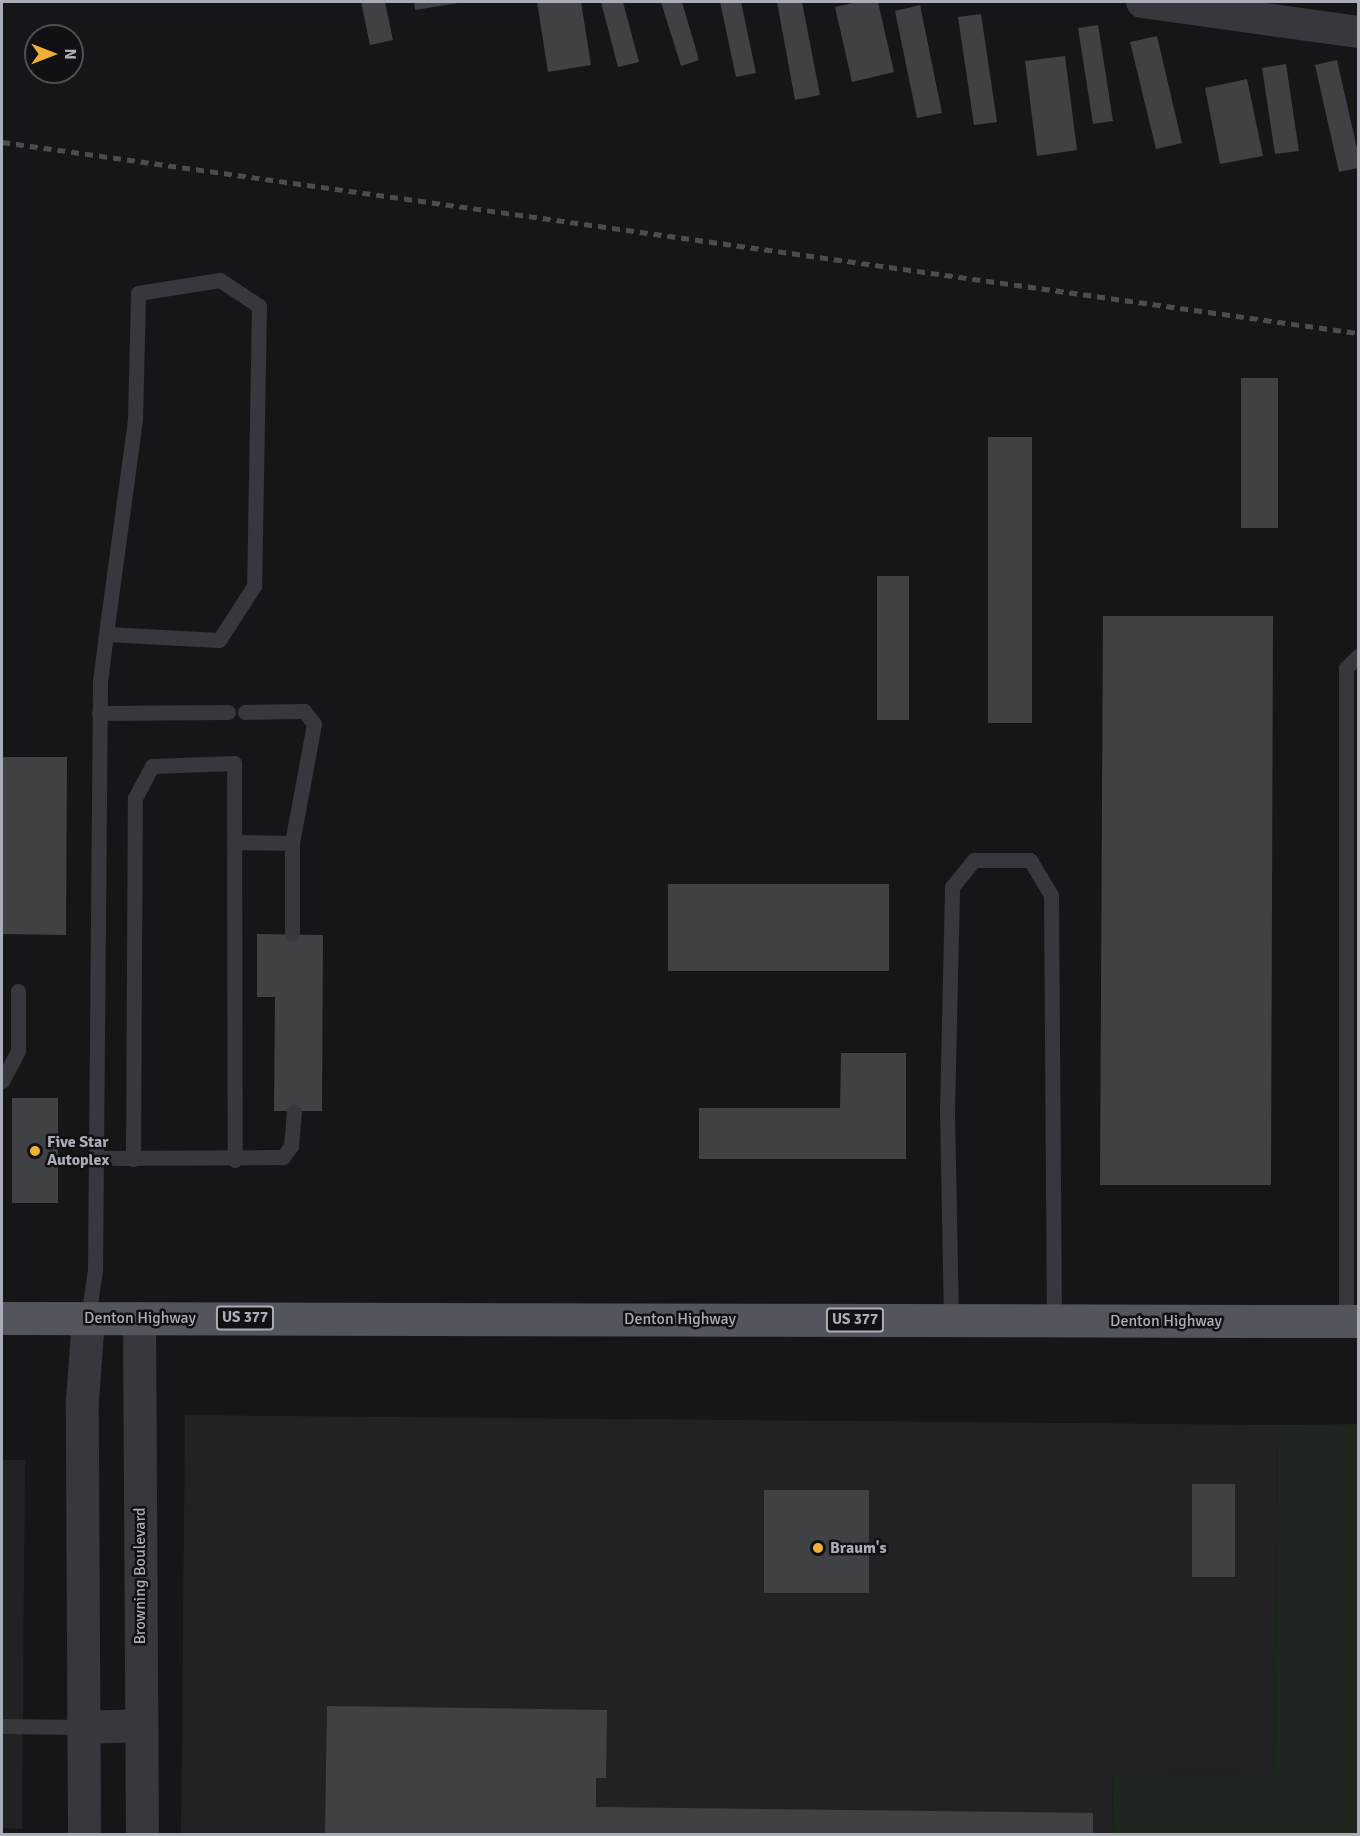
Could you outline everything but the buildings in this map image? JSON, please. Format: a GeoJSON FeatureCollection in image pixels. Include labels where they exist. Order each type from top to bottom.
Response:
{"type":"FeatureCollection","features":[{"type":"Feature","properties":{"kind":"main road","name":"Denton Highway"},"geometry":{"type":"LineString","coordinates":[[2,1318],[1352,1321]]}},
{"type":"Feature","properties":{"kind":"street"},"geometry":{"type":"LineString","coordinates":[[1142,2],[1238,8],[1359,32]]}},
{"type":"Feature","properties":{"kind":"street"},"geometry":{"type":"LineString","coordinates":[[84,1834],[82,1400],[88,1318]]}},
{"type":"Feature","properties":{"kind":"street","name":"Browning Boulevard"},"geometry":{"type":"LineString","coordinates":[[139,1318],[142,1834]]}},
{"type":"Feature","properties":{"kind":"street"},"geometry":{"type":"LineString","coordinates":[[84,1726],[141,1725]]}},
{"type":"Feature","properties":{"kind":"lane"},"geometry":{"type":"LineString","coordinates":[[88,1318],[95,1269],[99,713],[106,634],[135,419],[138,293],[220,279],[259,306],[254,586],[219,640],[106,634]]}},
{"type":"Feature","properties":{"kind":"lane"},"geometry":{"type":"LineString","coordinates":[[1352,1321],[1346,668],[1359,656]]}},
{"type":"Feature","properties":{"kind":"lane"},"geometry":{"type":"LineString","coordinates":[[245,712],[304,711],[314,724],[292,843],[292,934]]}},
{"type":"Feature","properties":{"kind":"lane"},"geometry":{"type":"LineString","coordinates":[[99,713],[228,712]]}},
{"type":"Feature","properties":{"kind":"lane"},"geometry":{"type":"LineString","coordinates":[[134,1159],[135,798],[152,766],[234,763],[235,1160]]}},
{"type":"Feature","properties":{"kind":"lane"},"geometry":{"type":"LineString","coordinates":[[234,842],[292,843]]}},
{"type":"Feature","properties":{"kind":"lane"},"geometry":{"type":"LineString","coordinates":[[951,1320],[947,1111],[952,887],[974,860],[1030,860],[1051,896],[1054,1321]]}},
{"type":"Feature","properties":{"kind":"lane"},"geometry":{"type":"LineString","coordinates":[[2,1081],[18,1051],[18,992]]}},
{"type":"Feature","properties":{"kind":"lane"},"geometry":{"type":"LineString","coordinates":[[96,1158],[235,1160],[283,1157],[291,1146],[294,1111]]}},
{"type":"Feature","properties":{"kind":"lane"},"geometry":{"type":"LineString","coordinates":[[2,1726],[84,1726]]}},
{"type":"Feature","properties":{"kind":"shaded area"},"geometry":{"type":"Polygon","coordinates":[[[185,1415],[1278,1425],[1275,1775],[1113,1774],[1112,1834],[181,1834],[185,1415]]]}},
{"type":"Feature","properties":{"kind":"shaded area"},"geometry":{"type":"Polygon","coordinates":[[[1358,1424],[1358,1834],[1112,1834],[1113,1774],[1275,1775],[1278,1425],[1358,1424]]]}},
{"type":"Feature","properties":{"kind":"shaded area"},"geometry":{"type":"Polygon","coordinates":[[[2,1460],[25,1460],[22,1829],[2,1828],[2,1460]]]}},
{"type":"Feature","properties":{"kind":"railway"},"geometry":{"type":"LineString","coordinates":[[2,142],[1358,333]]}},
{"type":"Feature","properties":{"kind":"place","name":"Five Star Autoplex"},"geometry":{"type":"Point","coordinates":[35,1151]}},
{"type":"Feature","properties":{"kind":"place","name":"Braum's"},"geometry":{"type":"Point","coordinates":[818,1548]}}]}
